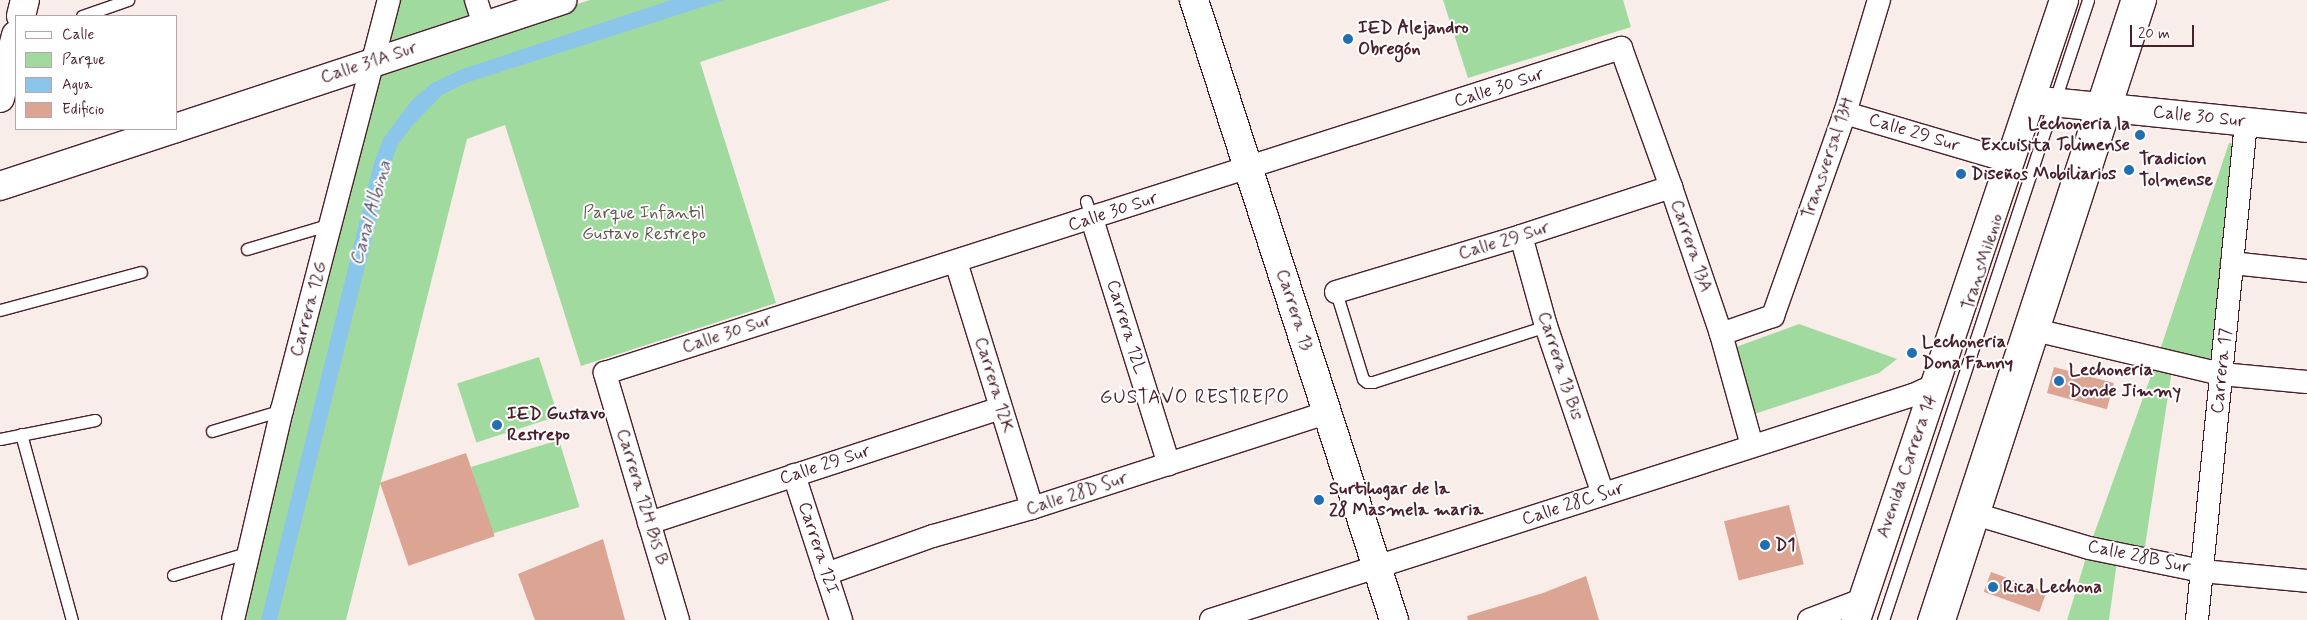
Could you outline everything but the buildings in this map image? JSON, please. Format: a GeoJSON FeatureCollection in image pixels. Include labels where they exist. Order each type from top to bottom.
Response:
{"type":"FeatureCollection","features":[{"type":"Feature","properties":{"kind":"main road","name":"Calle 31A Sur"},"geometry":{"type":"LineString","coordinates":[[178,127],[374,62],[480,13],[562,0]]}},
{"type":"Feature","properties":{"kind":"main road","name":"Carrera 13"},"geometry":{"type":"LineString","coordinates":[[1194,0],[1394,620]]}},
{"type":"Feature","properties":{"kind":"main road","name":"Avenida Carrera 14"},"geometry":{"type":"LineString","coordinates":[[1859,610],[2011,162],[2043,101],[2064,0]]}},
{"type":"Feature","properties":{"kind":"main road"},"geometry":{"type":"LineString","coordinates":[[1941,620],[2035,330],[2100,107],[2142,0]]}},
{"type":"Feature","properties":{"kind":"main road"},"geometry":{"type":"LineString","coordinates":[[0,98],[15,47]]}},
{"type":"Feature","properties":{"kind":"main road","name":"Calle 30 Sur"},"geometry":{"type":"LineString","coordinates":[[2043,101],[2307,128]]}},
{"type":"Feature","properties":{"kind":"main road","name":"Calle 31A Sur"},"geometry":{"type":"LineString","coordinates":[[0,186],[168,130]]}},
{"type":"Feature","properties":{"kind":"street","name":"Carrera 12G"},"geometry":{"type":"LineString","coordinates":[[233,620],[282,410],[389,0]]}},
{"type":"Feature","properties":{"kind":"street","name":"Transversal 13H"},"geometry":{"type":"LineString","coordinates":[[1721,334],[1774,316],[1845,112],[1879,0]]}},
{"type":"Feature","properties":{"kind":"street","name":"Calle 30 Sur"},"geometry":{"type":"LineString","coordinates":[[605,373],[857,285],[956,262],[1089,210],[1248,169],[1621,48]]}},
{"type":"Feature","properties":{"kind":"street","name":"Carrera 13A"},"geometry":{"type":"LineString","coordinates":[[1621,48],[1721,334],[1752,446]]}},
{"type":"Feature","properties":{"kind":"street","name":"Calle 29 Sur"},"geometry":{"type":"LineString","coordinates":[[1845,112],[2011,162]]}},
{"type":"Feature","properties":{"kind":"street","name":"Carrera 17"},"geometry":{"type":"LineString","coordinates":[[2197,620],[2246,122]]}},
{"type":"Feature","properties":{"kind":"street","name":"Calle 29 Sur"},"geometry":{"type":"LineString","coordinates":[[1336,292],[1520,236],[1671,187]]}},
{"type":"Feature","properties":{"kind":"street","name":"Carrera 12L"},"geometry":{"type":"LineString","coordinates":[[1089,210],[1169,464]]}},
{"type":"Feature","properties":{"kind":"street","name":"Carrera 13 Bis"},"geometry":{"type":"LineString","coordinates":[[1520,236],[1546,326],[1603,494]]}},
{"type":"Feature","properties":{"kind":"street","name":"Carrera 12K"},"geometry":{"type":"LineString","coordinates":[[956,262],[1032,508]]}},
{"type":"Feature","properties":{"kind":"street"},"geometry":{"type":"LineString","coordinates":[[2232,262],[2307,271]]}},
{"type":"Feature","properties":{"kind":"street"},"geometry":{"type":"LineString","coordinates":[[2035,330],[2221,374],[2307,382]]}},
{"type":"Feature","properties":{"kind":"street","name":"Carrera 12H Bis B"},"geometry":{"type":"LineString","coordinates":[[605,373],[678,620]]}},
{"type":"Feature","properties":{"kind":"street","name":"Calle 28C Sur"},"geometry":{"type":"LineString","coordinates":[[1225,618],[1376,567],[1914,395],[1935,386]]}},
{"type":"Feature","properties":{"kind":"street","name":"Calle 29 Sur"},"geometry":{"type":"LineString","coordinates":[[649,522],[1001,408]]}},
{"type":"Feature","properties":{"kind":"street","name":"Calle 28D Sur"},"geometry":{"type":"LineString","coordinates":[[826,574],[933,536],[1032,508],[1327,413]]}},
{"type":"Feature","properties":{"kind":"street","name":"Carrera 12I"},"geometry":{"type":"LineString","coordinates":[[794,475],[841,620]]}},
{"type":"Feature","properties":{"kind":"street","name":"Calle 28B Sur"},"geometry":{"type":"LineString","coordinates":[[1974,514],[2089,548],[2202,571],[2307,582]]}},
{"type":"Feature","properties":{"kind":"street"},"geometry":{"type":"LineString","coordinates":[[1809,620],[1859,610]]}},
{"type":"Feature","properties":{"kind":"lane"},"geometry":{"type":"LineString","coordinates":[[85,15],[128,0]]}},
{"type":"Feature","properties":{"kind":"lane","name":"TransMilenio"},"geometry":{"type":"LineString","coordinates":[[1883,620],[2043,101],[2088,0]]}},
{"type":"Feature","properties":{"kind":"lane"},"geometry":{"type":"LineString","coordinates":[[1924,620],[2100,107],[2126,0]]}},
{"type":"Feature","properties":{"kind":"lane"},"geometry":{"type":"LineString","coordinates":[[247,249],[331,224]]}},
{"type":"Feature","properties":{"kind":"lane"},"geometry":{"type":"LineString","coordinates":[[0,310],[142,272]]}},
{"type":"Feature","properties":{"kind":"lane"},"geometry":{"type":"LineString","coordinates":[[1336,292],[1364,379],[1367,382],[1373,382],[1546,326]]}},
{"type":"Feature","properties":{"kind":"lane"},"geometry":{"type":"LineString","coordinates":[[212,431],[282,410]]}},
{"type":"Feature","properties":{"kind":"lane"},"geometry":{"type":"LineString","coordinates":[[0,439],[95,420]]}},
{"type":"Feature","properties":{"kind":"lane"},"geometry":{"type":"LineString","coordinates":[[22,434],[72,620]]}},
{"type":"Feature","properties":{"kind":"lane"},"geometry":{"type":"LineString","coordinates":[[173,576],[249,552]]}},
{"type":"Feature","properties":{"kind":"green space","name":"Parque Infantil Gustavo Restrepo"},"geometry":{"type":"Polygon","coordinates":[[[399,0],[466,0],[478,35],[590,0],[890,0],[700,62],[776,303],[581,366],[505,125],[467,139],[346,620],[243,620],[266,522],[399,0]]]}},
{"type":"Feature","properties":{"kind":"green space"},"geometry":{"type":"Polygon","coordinates":[[[1443,0],[1623,0],[1631,27],[1468,78],[1443,0]]]}},
{"type":"Feature","properties":{"kind":"green space"},"geometry":{"type":"Polygon","coordinates":[[[2229,143],[2236,144],[2213,373],[2173,363],[2143,559],[2118,554],[2109,620],[2067,620],[2089,548],[2157,359],[2229,143]]]}},
{"type":"Feature","properties":{"kind":"green space"},"geometry":{"type":"Polygon","coordinates":[[[1799,324],[1897,359],[1879,373],[1751,415],[1733,348],[1799,324]]]}},
{"type":"Feature","properties":{"kind":"green space"},"geometry":{"type":"Polygon","coordinates":[[[539,357],[558,416],[476,443],[457,384],[539,357]]]}},
{"type":"Feature","properties":{"kind":"green space"},"geometry":{"type":"Polygon","coordinates":[[[559,440],[579,507],[491,534],[471,467],[559,440]]]}},
{"type":"Feature","properties":{"kind":"water","name":"Canal Albina"},"geometry":{"type":"Polygon","coordinates":[[[671,0],[724,0],[466,83],[442,95],[411,127],[397,146],[389,170],[277,620],[261,620],[374,163],[383,139],[412,100],[431,84],[460,70],[671,0]]]}},
{"type":"Feature","properties":{"kind":"place","name":"IED Alejandro Obregón"},"geometry":{"type":"Point","coordinates":[1348,39]}},
{"type":"Feature","properties":{"kind":"place","name":"Lechoneria la Excuisita Tolimense"},"geometry":{"type":"Point","coordinates":[2140,135]}},
{"type":"Feature","properties":{"kind":"place","name":"Tradicion Tolmense"},"geometry":{"type":"Point","coordinates":[2129,170]}},
{"type":"Feature","properties":{"kind":"place","name":"Diseños Mobiliarios"},"geometry":{"type":"Point","coordinates":[1961,174]}},
{"type":"Feature","properties":{"kind":"place","name":"Lechoneria Dona Fanny"},"geometry":{"type":"Point","coordinates":[1912,353]}},
{"type":"Feature","properties":{"kind":"place","name":"Lechoneria Donde Jimmy"},"geometry":{"type":"Point","coordinates":[2059,381]}},
{"type":"Feature","properties":{"kind":"place","name":"IED Gustavo Restrepo"},"geometry":{"type":"Point","coordinates":[497,425]}},
{"type":"Feature","properties":{"kind":"place","name":"Surtihogar de la 28 Masmela maria"},"geometry":{"type":"Point","coordinates":[1319,500]}},
{"type":"Feature","properties":{"kind":"place","name":"D1"},"geometry":{"type":"Point","coordinates":[1765,545]}},
{"type":"Feature","properties":{"kind":"place","name":"Rica Lechona"},"geometry":{"type":"Point","coordinates":[1993,587]}},
{"type":"Feature","properties":{"kind":"district","name":"GUSTAVO RESTREPO"},"geometry":{"type":"Point","coordinates":[1195,398]}}]}
